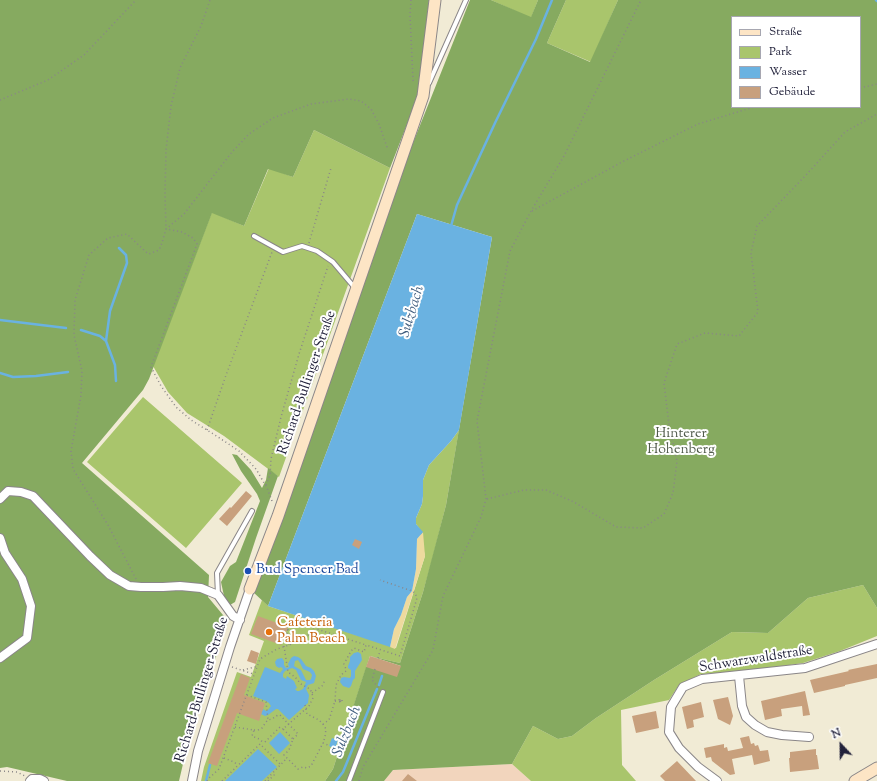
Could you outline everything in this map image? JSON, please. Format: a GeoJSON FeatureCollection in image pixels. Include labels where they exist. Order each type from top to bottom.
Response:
{"type":"FeatureCollection","features":[{"type":"Feature","properties":{"kind":"street"},"geometry":{"type":"LineString","coordinates":[[423,96],[434,0]]}},
{"type":"Feature","properties":{"kind":"street","name":"Richard-Bullinger-Straße"},"geometry":{"type":"LineString","coordinates":[[192,781],[198,751],[250,589],[278,516],[423,96]]}},
{"type":"Feature","properties":{"kind":"street"},"geometry":{"type":"LineString","coordinates":[[0,499],[8,491],[21,492],[33,496],[110,575],[129,586],[163,588],[180,586],[201,588],[218,596],[233,616],[240,620]]}},
{"type":"Feature","properties":{"kind":"street"},"geometry":{"type":"LineString","coordinates":[[0,538],[5,553],[22,579],[31,606],[27,638],[0,658]]}},
{"type":"Feature","properties":{"kind":"street","name":"Schwarzwaldstraße"},"geometry":{"type":"LineString","coordinates":[[717,781],[698,767],[679,748],[669,732],[671,707],[683,687],[702,679],[805,668],[877,644]]}},
{"type":"Feature","properties":{"kind":"street"},"geometry":{"type":"LineString","coordinates":[[739,676],[742,706],[746,717],[755,725],[766,732],[809,737]]}},
{"type":"Feature","properties":{"kind":"street"},"geometry":{"type":"LineString","coordinates":[[855,781],[877,768]]}},
{"type":"Feature","properties":{"kind":"street"},"geometry":{"type":"LineString","coordinates":[[31,780],[40,779],[44,781]]}},
{"type":"Feature","properties":{"kind":"lane","name":"Richard-Bullinger-Straße"},"geometry":{"type":"LineString","coordinates":[[423,96],[466,0]]}},
{"type":"Feature","properties":{"kind":"lane"},"geometry":{"type":"LineString","coordinates":[[254,236],[283,252],[302,246],[317,251],[333,262],[356,290]]}},
{"type":"Feature","properties":{"kind":"lane"},"geometry":{"type":"LineString","coordinates":[[218,596],[217,572],[252,511]]}},
{"type":"Feature","properties":{"kind":"lane"},"geometry":{"type":"LineString","coordinates":[[349,781],[383,692]]}},
{"type":"Feature","properties":{"kind":"path"},"geometry":{"type":"LineString","coordinates":[[0,100],[48,80],[84,55],[136,0]]}},
{"type":"Feature","properties":{"kind":"path"},"geometry":{"type":"LineString","coordinates":[[141,587],[108,525],[73,469],[71,451],[81,395],[82,371],[74,335],[74,300],[89,255],[108,238],[127,234],[149,254],[159,250],[166,229],[166,150],[171,106],[180,68],[201,26],[210,0]]}},
{"type":"Feature","properties":{"kind":"path"},"geometry":{"type":"LineString","coordinates":[[411,0],[410,15],[413,80],[423,96]]}},
{"type":"Feature","properties":{"kind":"path"},"geometry":{"type":"LineString","coordinates":[[359,781],[363,767],[434,650],[443,596],[481,517],[486,499],[477,421],[510,251],[564,156],[641,0]]}},
{"type":"Feature","properties":{"kind":"path"},"geometry":{"type":"LineString","coordinates":[[861,88],[877,84]]}},
{"type":"Feature","properties":{"kind":"path"},"geometry":{"type":"LineString","coordinates":[[166,229],[184,214],[232,152],[249,134],[273,118],[311,104],[349,99],[361,101],[371,109],[380,124],[388,150]]}},
{"type":"Feature","properties":{"kind":"path"},"geometry":{"type":"LineString","coordinates":[[531,212],[622,162],[698,124],[751,108]]}},
{"type":"Feature","properties":{"kind":"path"},"geometry":{"type":"LineString","coordinates":[[486,499],[524,490],[546,490],[574,502],[616,527],[643,528],[664,514],[673,493],[677,461],[669,425],[664,383],[677,344],[706,333],[739,336],[758,312],[751,253],[757,226],[845,132],[877,114]]}},
{"type":"Feature","properties":{"kind":"path"},"geometry":{"type":"LineString","coordinates":[[308,248],[331,168]]}},
{"type":"Feature","properties":{"kind":"path"},"geometry":{"type":"LineString","coordinates":[[166,229],[182,232],[193,238],[198,244],[152,367],[160,386],[176,407],[191,420],[239,451],[256,469],[266,486],[272,502]]}},
{"type":"Feature","properties":{"kind":"path"},"geometry":{"type":"LineString","coordinates":[[207,430],[274,247]]}},
{"type":"Feature","properties":{"kind":"path"},"geometry":{"type":"LineString","coordinates":[[266,486],[270,475],[271,459],[281,417],[299,354],[330,260]]}},
{"type":"Feature","properties":{"kind":"path"},"geometry":{"type":"LineString","coordinates":[[279,624],[281,617],[400,656],[417,598],[415,593],[412,591],[380,580]]}},
{"type":"Feature","properties":{"kind":"path"},"geometry":{"type":"LineString","coordinates":[[289,645],[290,640],[288,630],[292,620]]}},
{"type":"Feature","properties":{"kind":"path"},"geometry":{"type":"LineString","coordinates":[[207,781],[219,768],[260,659],[284,646],[298,642],[317,629]]}},
{"type":"Feature","properties":{"kind":"path"},"geometry":{"type":"LineString","coordinates":[[323,724],[329,720],[335,701],[336,685],[341,674],[346,671],[344,664],[351,651],[354,648],[364,652],[366,645]]}},
{"type":"Feature","properties":{"kind":"path"},"geometry":{"type":"LineString","coordinates":[[283,729],[311,703],[313,698],[312,693],[308,688],[301,684],[288,672],[284,646]]}},
{"type":"Feature","properties":{"kind":"path"},"geometry":{"type":"LineString","coordinates":[[378,658],[380,650]]}},
{"type":"Feature","properties":{"kind":"path"},"geometry":{"type":"LineString","coordinates":[[225,664],[254,674]]}},
{"type":"Feature","properties":{"kind":"path"},"geometry":{"type":"LineString","coordinates":[[243,670],[257,667]]}},
{"type":"Feature","properties":{"kind":"path"},"geometry":{"type":"LineString","coordinates":[[375,669],[372,680],[383,692]]}},
{"type":"Feature","properties":{"kind":"path"},"geometry":{"type":"LineString","coordinates":[[312,693],[322,686],[325,680]]}},
{"type":"Feature","properties":{"kind":"path"},"geometry":{"type":"LineString","coordinates":[[246,695],[266,702],[268,720]]}},
{"type":"Feature","properties":{"kind":"path"},"geometry":{"type":"LineString","coordinates":[[335,701],[341,702],[342,701],[342,699],[340,699],[339,700],[340,702],[342,700],[339,700],[340,701]]}},
{"type":"Feature","properties":{"kind":"path"},"geometry":{"type":"LineString","coordinates":[[235,726],[258,730],[262,728],[268,720],[280,715],[298,734],[289,750],[284,755],[298,769],[303,766],[308,768],[311,766],[323,743],[326,730],[319,720],[307,714],[305,705]]}},
{"type":"Feature","properties":{"kind":"path"},"geometry":{"type":"LineString","coordinates":[[222,781],[280,727],[294,739]]}},
{"type":"Feature","properties":{"kind":"path"},"geometry":{"type":"LineString","coordinates":[[254,730],[252,736],[264,743]]}},
{"type":"Feature","properties":{"kind":"path"},"geometry":{"type":"LineString","coordinates":[[323,743],[330,746]]}},
{"type":"Feature","properties":{"kind":"path"},"geometry":{"type":"LineString","coordinates":[[260,744],[281,765]]}},
{"type":"Feature","properties":{"kind":"path"},"geometry":{"type":"LineString","coordinates":[[223,758],[238,765]]}},
{"type":"Feature","properties":{"kind":"path"},"geometry":{"type":"LineString","coordinates":[[266,781],[287,758]]}},
{"type":"Feature","properties":{"kind":"path"},"geometry":{"type":"LineString","coordinates":[[0,771],[17,772],[31,780]]}},
{"type":"Feature","properties":{"kind":"shaded area"},"geometry":{"type":"Polygon","coordinates":[[[512,764],[531,781],[384,781],[393,770],[512,764]]]}},
{"type":"Feature","properties":{"kind":"green space"},"geometry":{"type":"Polygon","coordinates":[[[0,0],[429,0],[418,96],[390,168],[314,130],[293,177],[268,169],[244,226],[212,213],[149,379],[143,390],[82,463],[209,575],[208,597],[228,621],[190,734],[179,781],[67,781],[7,767],[0,768],[0,0]]]}},
{"type":"Feature","properties":{"kind":"green space","name":"Hinterer Hohenberg"},"geometry":{"type":"Polygon","coordinates":[[[470,0],[491,0],[531,17],[538,0],[566,0],[547,43],[590,62],[618,0],[877,0],[877,608],[863,585],[808,598],[768,633],[732,632],[654,680],[596,718],[572,736],[558,739],[533,726],[512,764],[393,770],[384,781],[325,781],[333,769],[366,667],[401,666],[370,656],[400,663],[423,592],[446,505],[492,237],[417,214],[268,606],[252,591],[401,173],[470,0]]]}},
{"type":"Feature","properties":{"kind":"green space"},"geometry":{"type":"Polygon","coordinates":[[[491,0],[538,0],[531,18],[491,0]]]}},
{"type":"Feature","properties":{"kind":"green space"},"geometry":{"type":"Polygon","coordinates":[[[566,0],[618,0],[591,62],[547,43],[566,0]]]}},
{"type":"Feature","properties":{"kind":"green space"},"geometry":{"type":"Polygon","coordinates":[[[314,130],[390,168],[279,477],[224,436],[187,413],[168,392],[153,366],[212,212],[244,226],[269,168],[293,177],[314,130]]]}},
{"type":"Feature","properties":{"kind":"green space"},"geometry":{"type":"Polygon","coordinates":[[[143,397],[242,483],[186,548],[87,462],[143,397]]]}},
{"type":"Feature","properties":{"kind":"green space"},"geometry":{"type":"Polygon","coordinates":[[[459,430],[446,505],[423,592],[400,663],[370,656],[333,769],[325,781],[201,781],[204,767],[237,672],[251,677],[264,641],[249,635],[262,600],[268,606],[396,648],[425,556],[419,528],[416,524],[416,518],[422,504],[423,480],[429,465],[459,430]]]}},
{"type":"Feature","properties":{"kind":"green space"},"geometry":{"type":"Polygon","coordinates":[[[232,454],[237,455],[251,470],[262,488],[266,480],[268,468],[278,476],[235,602],[230,605],[224,596],[221,582],[230,566],[236,562],[260,501],[232,454]]]}},
{"type":"Feature","properties":{"kind":"green space"},"geometry":{"type":"Polygon","coordinates":[[[863,585],[877,608],[877,636],[840,651],[803,663],[742,672],[701,674],[679,685],[669,700],[621,710],[622,765],[636,781],[531,781],[512,764],[533,726],[558,739],[572,736],[596,718],[654,680],[732,632],[768,633],[808,598],[863,585]]]}},
{"type":"Feature","properties":{"kind":"sand"},"geometry":{"type":"Polygon","coordinates":[[[423,532],[425,556],[395,649],[390,647],[394,629],[401,615],[407,597],[412,591],[416,569],[417,539],[423,532]]]}},
{"type":"Feature","properties":{"kind":"water"},"geometry":{"type":"Polygon","coordinates":[[[417,214],[492,237],[459,430],[429,465],[423,480],[422,504],[416,518],[416,524],[423,532],[417,539],[416,569],[412,591],[407,597],[401,615],[394,629],[390,647],[268,606],[417,214]]]}},
{"type":"Feature","properties":{"kind":"water"},"geometry":{"type":"Polygon","coordinates":[[[358,652],[361,654],[362,660],[355,671],[355,678],[349,688],[343,686],[340,682],[341,678],[350,678],[351,676],[351,670],[348,668],[350,657],[354,653],[358,652]]]}},
{"type":"Feature","properties":{"kind":"water"},"geometry":{"type":"Polygon","coordinates":[[[294,656],[301,659],[306,666],[314,671],[316,676],[314,683],[308,685],[306,689],[309,695],[308,703],[289,720],[278,709],[265,716],[261,714],[263,709],[266,711],[271,706],[266,701],[253,696],[265,667],[280,673],[283,669],[276,666],[275,662],[277,659],[282,658],[286,668],[289,667],[288,664],[294,656]],[[298,660],[295,661],[294,666],[301,670],[306,680],[310,680],[312,675],[310,672],[303,669],[298,660]],[[292,668],[285,671],[283,677],[286,679],[287,676],[294,681],[297,688],[295,689],[299,691],[303,689],[306,682],[301,680],[296,670],[292,668]]]}},
{"type":"Feature","properties":{"kind":"water"},"geometry":{"type":"Polygon","coordinates":[[[280,732],[290,743],[279,754],[269,743],[280,732]]]}},
{"type":"Feature","properties":{"kind":"water"},"geometry":{"type":"Polygon","coordinates":[[[332,738],[338,740],[335,749],[329,746],[332,738]]]}},
{"type":"Feature","properties":{"kind":"water"},"geometry":{"type":"Polygon","coordinates":[[[258,749],[277,767],[262,781],[225,781],[258,749]]]}},
{"type":"Feature","properties":{"kind":"building"},"geometry":{"type":"Polygon","coordinates":[[[246,491],[252,496],[227,526],[219,519],[246,491]]]}},
{"type":"Feature","properties":{"kind":"building"},"geometry":{"type":"Polygon","coordinates":[[[355,539],[362,542],[359,549],[352,545],[355,539]]]}},
{"type":"Feature","properties":{"kind":"building","name":"Cafeteria Palm Beach"},"geometry":{"type":"Polygon","coordinates":[[[258,616],[288,627],[281,645],[251,634],[258,616]]]}},
{"type":"Feature","properties":{"kind":"building"},"geometry":{"type":"Polygon","coordinates":[[[251,650],[259,653],[256,664],[247,661],[251,650]]]}},
{"type":"Feature","properties":{"kind":"building"},"geometry":{"type":"Polygon","coordinates":[[[370,656],[401,666],[397,677],[366,667],[370,656]]]}},
{"type":"Feature","properties":{"kind":"building"},"geometry":{"type":"Polygon","coordinates":[[[877,664],[877,678],[814,693],[810,680],[877,664]]]}},
{"type":"Feature","properties":{"kind":"building"},"geometry":{"type":"Polygon","coordinates":[[[241,674],[250,678],[244,695],[265,703],[259,721],[237,713],[217,766],[208,763],[241,674]]]}},
{"type":"Feature","properties":{"kind":"building"},"geometry":{"type":"Polygon","coordinates":[[[805,691],[810,715],[803,716],[802,706],[781,709],[782,716],[765,720],[761,701],[805,691]]]}},
{"type":"Feature","properties":{"kind":"building"},"geometry":{"type":"Polygon","coordinates":[[[728,697],[733,716],[730,725],[718,719],[713,700],[728,697]]]}},
{"type":"Feature","properties":{"kind":"building"},"geometry":{"type":"Polygon","coordinates":[[[701,702],[704,717],[693,720],[694,727],[687,729],[682,707],[701,702]]]}},
{"type":"Feature","properties":{"kind":"building"},"geometry":{"type":"Polygon","coordinates":[[[656,711],[659,728],[636,733],[632,716],[656,711]]]}},
{"type":"Feature","properties":{"kind":"building"},"geometry":{"type":"Polygon","coordinates":[[[749,736],[751,744],[754,743],[755,746],[758,745],[760,751],[768,750],[770,761],[754,765],[752,755],[732,759],[735,774],[730,775],[712,761],[711,757],[706,758],[704,748],[724,744],[724,748],[727,747],[728,751],[743,748],[740,738],[749,736]]]}},
{"type":"Feature","properties":{"kind":"building"},"geometry":{"type":"Polygon","coordinates":[[[816,749],[819,769],[790,772],[790,752],[816,749]]]}},
{"type":"Feature","properties":{"kind":"building"},"geometry":{"type":"Polygon","coordinates":[[[677,761],[696,781],[665,781],[660,776],[677,761]]]}},
{"type":"Feature","properties":{"kind":"building"},"geometry":{"type":"Polygon","coordinates":[[[408,774],[417,781],[402,781],[408,774]]]}},
{"type":"Feature","properties":{"kind":"waterway","name":"Sulzbach"},"geometry":{"type":"LineString","coordinates":[[451,226],[457,205],[536,39],[552,0]]}},
{"type":"Feature","properties":{"kind":"waterway"},"geometry":{"type":"LineString","coordinates":[[106,341],[110,311],[127,263],[126,255],[119,248]]}},
{"type":"Feature","properties":{"kind":"waterway"},"geometry":{"type":"LineString","coordinates":[[0,320],[66,328]]}},
{"type":"Feature","properties":{"kind":"waterway"},"geometry":{"type":"LineString","coordinates":[[81,330],[100,336],[106,341],[115,365],[116,381]]}},
{"type":"Feature","properties":{"kind":"waterway"},"geometry":{"type":"LineString","coordinates":[[0,373],[13,377],[68,372]]}},
{"type":"Feature","properties":{"kind":"waterway","name":"Sulzbach"},"geometry":{"type":"LineString","coordinates":[[379,685],[382,676]]}},
{"type":"Feature","properties":{"kind":"waterway","name":"Sulzbach"},"geometry":{"type":"LineString","coordinates":[[336,781],[343,772],[377,689]]}},
{"type":"Feature","properties":{"kind":"waterway"},"geometry":{"type":"LineString","coordinates":[[206,781],[210,765]]}},
{"type":"Feature","properties":{"kind":"place","name":"Bud Spencer Bad"},"geometry":{"type":"Point","coordinates":[248,571]}},
{"type":"Feature","properties":{"kind":"place","name":"Cafeteria Palm Beach"},"geometry":{"type":"Point","coordinates":[269,632]}}]}
